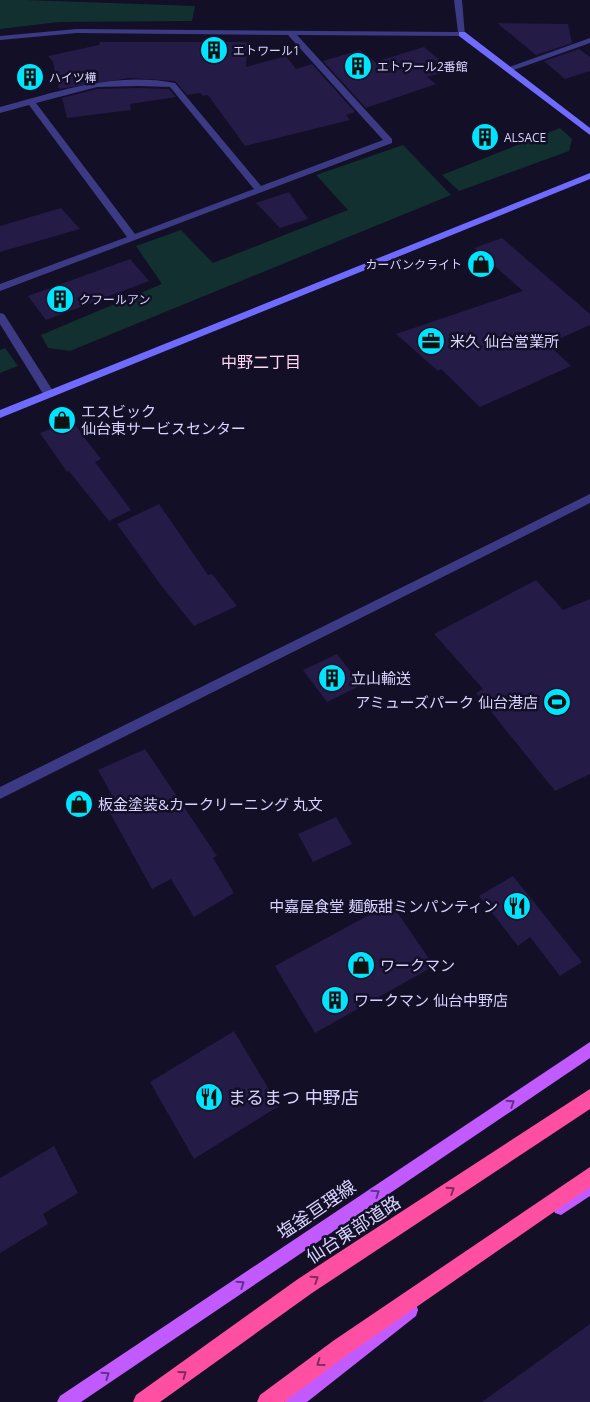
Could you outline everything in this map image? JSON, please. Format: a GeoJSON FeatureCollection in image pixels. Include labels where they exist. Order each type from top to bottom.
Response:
{"type":"FeatureCollection","features":[{"type":"Feature","properties":{"kind":"highway","name":"仙台東部道路"},"geometry":{"type":"LineString","coordinates":[[143,1402],[305,1286],[590,1098]]}},
{"type":"Feature","properties":{"kind":"highway"},"geometry":{"type":"LineString","coordinates":[[267,1402],[340,1348],[590,1176]]}},
{"type":"Feature","properties":{"kind":"main road","name":"塩釜亘理線"},"geometry":{"type":"LineString","coordinates":[[66,1402],[590,1050]]}},
{"type":"Feature","properties":{"kind":"main road"},"geometry":{"type":"LineString","coordinates":[[293,1402],[444,1284],[590,1188]]}},
{"type":"Feature","properties":{"kind":"street"},"geometry":{"type":"LineString","coordinates":[[458,0],[462,34]]}},
{"type":"Feature","properties":{"kind":"street"},"geometry":{"type":"LineString","coordinates":[[0,38],[77,31],[462,34],[590,132]]}},
{"type":"Feature","properties":{"kind":"street"},"geometry":{"type":"LineString","coordinates":[[0,288],[389,142],[291,33]]}},
{"type":"Feature","properties":{"kind":"street"},"geometry":{"type":"LineString","coordinates":[[508,69],[590,40]]}},
{"type":"Feature","properties":{"kind":"street"},"geometry":{"type":"LineString","coordinates":[[0,110],[97,84],[139,83],[172,85],[260,190]]}},
{"type":"Feature","properties":{"kind":"street"},"geometry":{"type":"LineString","coordinates":[[30,101],[133,238]]}},
{"type":"Feature","properties":{"kind":"street"},"geometry":{"type":"LineString","coordinates":[[0,414],[590,176]]}},
{"type":"Feature","properties":{"kind":"street"},"geometry":{"type":"LineString","coordinates":[[0,316],[49,394]]}},
{"type":"Feature","properties":{"kind":"street"},"geometry":{"type":"LineString","coordinates":[[0,792],[590,498]]}},
{"type":"Feature","properties":{"kind":"green space"},"geometry":{"type":"Polygon","coordinates":[[[0,0],[195,6],[192,21],[59,22],[0,29],[0,0]]]}},
{"type":"Feature","properties":{"kind":"green space"},"geometry":{"type":"Polygon","coordinates":[[[560,128],[572,139],[569,151],[459,191],[442,175],[560,128]]]}},
{"type":"Feature","properties":{"kind":"green space"},"geometry":{"type":"Polygon","coordinates":[[[403,145],[451,195],[70,351],[48,348],[41,335],[162,284],[136,246],[181,230],[213,263],[348,210],[316,175],[403,145]]]}},
{"type":"Feature","properties":{"kind":"green space"},"geometry":{"type":"Polygon","coordinates":[[[5,348],[18,366],[0,373],[0,350],[5,348]]]}},
{"type":"Feature","properties":{"kind":"building"},"geometry":{"type":"Polygon","coordinates":[[[497,23],[568,24],[572,43],[536,55],[497,23]]]}},
{"type":"Feature","properties":{"kind":"building"},"geometry":{"type":"Polygon","coordinates":[[[100,42],[247,42],[246,67],[286,56],[296,69],[312,64],[355,112],[346,115],[350,120],[245,146],[208,95],[203,96],[200,93],[187,95],[175,81],[130,78],[59,89],[53,62],[48,56],[99,45],[100,42]]]}},
{"type":"Feature","properties":{"kind":"building"},"geometry":{"type":"Polygon","coordinates":[[[424,47],[452,70],[427,77],[436,84],[366,108],[323,61],[360,50],[375,62],[424,47]]]}},
{"type":"Feature","properties":{"kind":"building"},"geometry":{"type":"Polygon","coordinates":[[[579,49],[590,57],[590,71],[565,79],[544,61],[579,49]]]}},
{"type":"Feature","properties":{"kind":"building"},"geometry":{"type":"Polygon","coordinates":[[[97,89],[169,89],[176,97],[130,104],[131,110],[67,118],[62,98],[97,89]]]}},
{"type":"Feature","properties":{"kind":"building"},"geometry":{"type":"Polygon","coordinates":[[[289,192],[308,219],[280,228],[256,203],[289,192]]]}},
{"type":"Feature","properties":{"kind":"building"},"geometry":{"type":"Polygon","coordinates":[[[61,208],[80,229],[0,252],[0,226],[61,208]]]}},
{"type":"Feature","properties":{"kind":"building"},"geometry":{"type":"Polygon","coordinates":[[[502,238],[590,314],[590,325],[548,344],[571,366],[480,407],[441,369],[438,371],[396,334],[523,291],[474,248],[502,238]]]}},
{"type":"Feature","properties":{"kind":"building"},"geometry":{"type":"Polygon","coordinates":[[[130,259],[149,281],[46,320],[28,296],[130,259]]]}},
{"type":"Feature","properties":{"kind":"building"},"geometry":{"type":"Polygon","coordinates":[[[71,420],[101,459],[95,462],[131,510],[109,521],[69,471],[67,472],[40,433],[71,420]]]}},
{"type":"Feature","properties":{"kind":"building"},"geometry":{"type":"Polygon","coordinates":[[[159,504],[208,575],[212,574],[237,606],[194,626],[160,584],[117,524],[159,504]]]}},
{"type":"Feature","properties":{"kind":"building"},"geometry":{"type":"Polygon","coordinates":[[[536,580],[563,610],[590,599],[590,774],[555,791],[476,693],[483,689],[434,634],[536,580]]]}},
{"type":"Feature","properties":{"kind":"building","name":"立山輸送"},"geometry":{"type":"Polygon","coordinates":[[[337,654],[361,685],[327,702],[303,670],[337,654]]]}},
{"type":"Feature","properties":{"kind":"building"},"geometry":{"type":"Polygon","coordinates":[[[145,749],[217,856],[213,858],[234,893],[194,917],[171,879],[152,889],[105,804],[114,799],[98,770],[145,749]]]}},
{"type":"Feature","properties":{"kind":"building"},"geometry":{"type":"Polygon","coordinates":[[[336,817],[352,844],[313,862],[298,834],[336,817]]]}},
{"type":"Feature","properties":{"kind":"building"},"geometry":{"type":"Polygon","coordinates":[[[513,876],[582,962],[560,976],[530,937],[518,946],[479,896],[513,876]]]}},
{"type":"Feature","properties":{"kind":"building","name":"ワークマン 仙台中野店"},"geometry":{"type":"Polygon","coordinates":[[[391,903],[434,966],[315,1033],[275,966],[391,903]]]}},
{"type":"Feature","properties":{"kind":"building"},"geometry":{"type":"Polygon","coordinates":[[[234,1031],[279,1106],[194,1159],[150,1082],[234,1031]]]}},
{"type":"Feature","properties":{"kind":"building"},"geometry":{"type":"Polygon","coordinates":[[[54,1146],[78,1193],[43,1214],[48,1224],[0,1253],[0,1178],[54,1146]]]}},
{"type":"Feature","properties":{"kind":"building"},"geometry":{"type":"Polygon","coordinates":[[[590,1324],[590,1402],[482,1402],[590,1324]]]}},
{"type":"Feature","properties":{"kind":"place","name":"エトワール1"},"geometry":{"type":"Point","coordinates":[214,50]}},
{"type":"Feature","properties":{"kind":"place","name":"エトワール2番館"},"geometry":{"type":"Point","coordinates":[358,66]}},
{"type":"Feature","properties":{"kind":"place","name":"ハイツ樺"},"geometry":{"type":"Point","coordinates":[30,77]}},
{"type":"Feature","properties":{"kind":"place","name":"ALSACE"},"geometry":{"type":"Point","coordinates":[485,137]}},
{"type":"Feature","properties":{"kind":"place","name":"カーバンクライト"},"geometry":{"type":"Point","coordinates":[481,264]}},
{"type":"Feature","properties":{"kind":"place","name":"クフールアン"},"geometry":{"type":"Point","coordinates":[60,299]}},
{"type":"Feature","properties":{"kind":"place","name":"米久 仙台営業所"},"geometry":{"type":"Point","coordinates":[431,341]}},
{"type":"Feature","properties":{"kind":"place","name":"エスビック 仙台東サービスセンター"},"geometry":{"type":"Point","coordinates":[62,420]}},
{"type":"Feature","properties":{"kind":"place","name":"立山輸送"},"geometry":{"type":"Point","coordinates":[332,678]}},
{"type":"Feature","properties":{"kind":"place","name":"アミューズパーク 仙台港店"},"geometry":{"type":"Point","coordinates":[557,702]}},
{"type":"Feature","properties":{"kind":"place","name":"板金塗装&カークリーニング 丸文"},"geometry":{"type":"Point","coordinates":[79,804]}},
{"type":"Feature","properties":{"kind":"place","name":"中嘉屋食堂 麺飯甜ミンパンティン"},"geometry":{"type":"Point","coordinates":[517,906]}},
{"type":"Feature","properties":{"kind":"place","name":"ワークマン"},"geometry":{"type":"Point","coordinates":[361,965]}},
{"type":"Feature","properties":{"kind":"place","name":"ワークマン 仙台中野店"},"geometry":{"type":"Point","coordinates":[335,1000]}},
{"type":"Feature","properties":{"kind":"place","name":"まるまつ 中野店"},"geometry":{"type":"Point","coordinates":[209,1097]}},
{"type":"Feature","properties":{"kind":"district","name":"中野二丁目"},"geometry":{"type":"Point","coordinates":[261,362]}}]}
